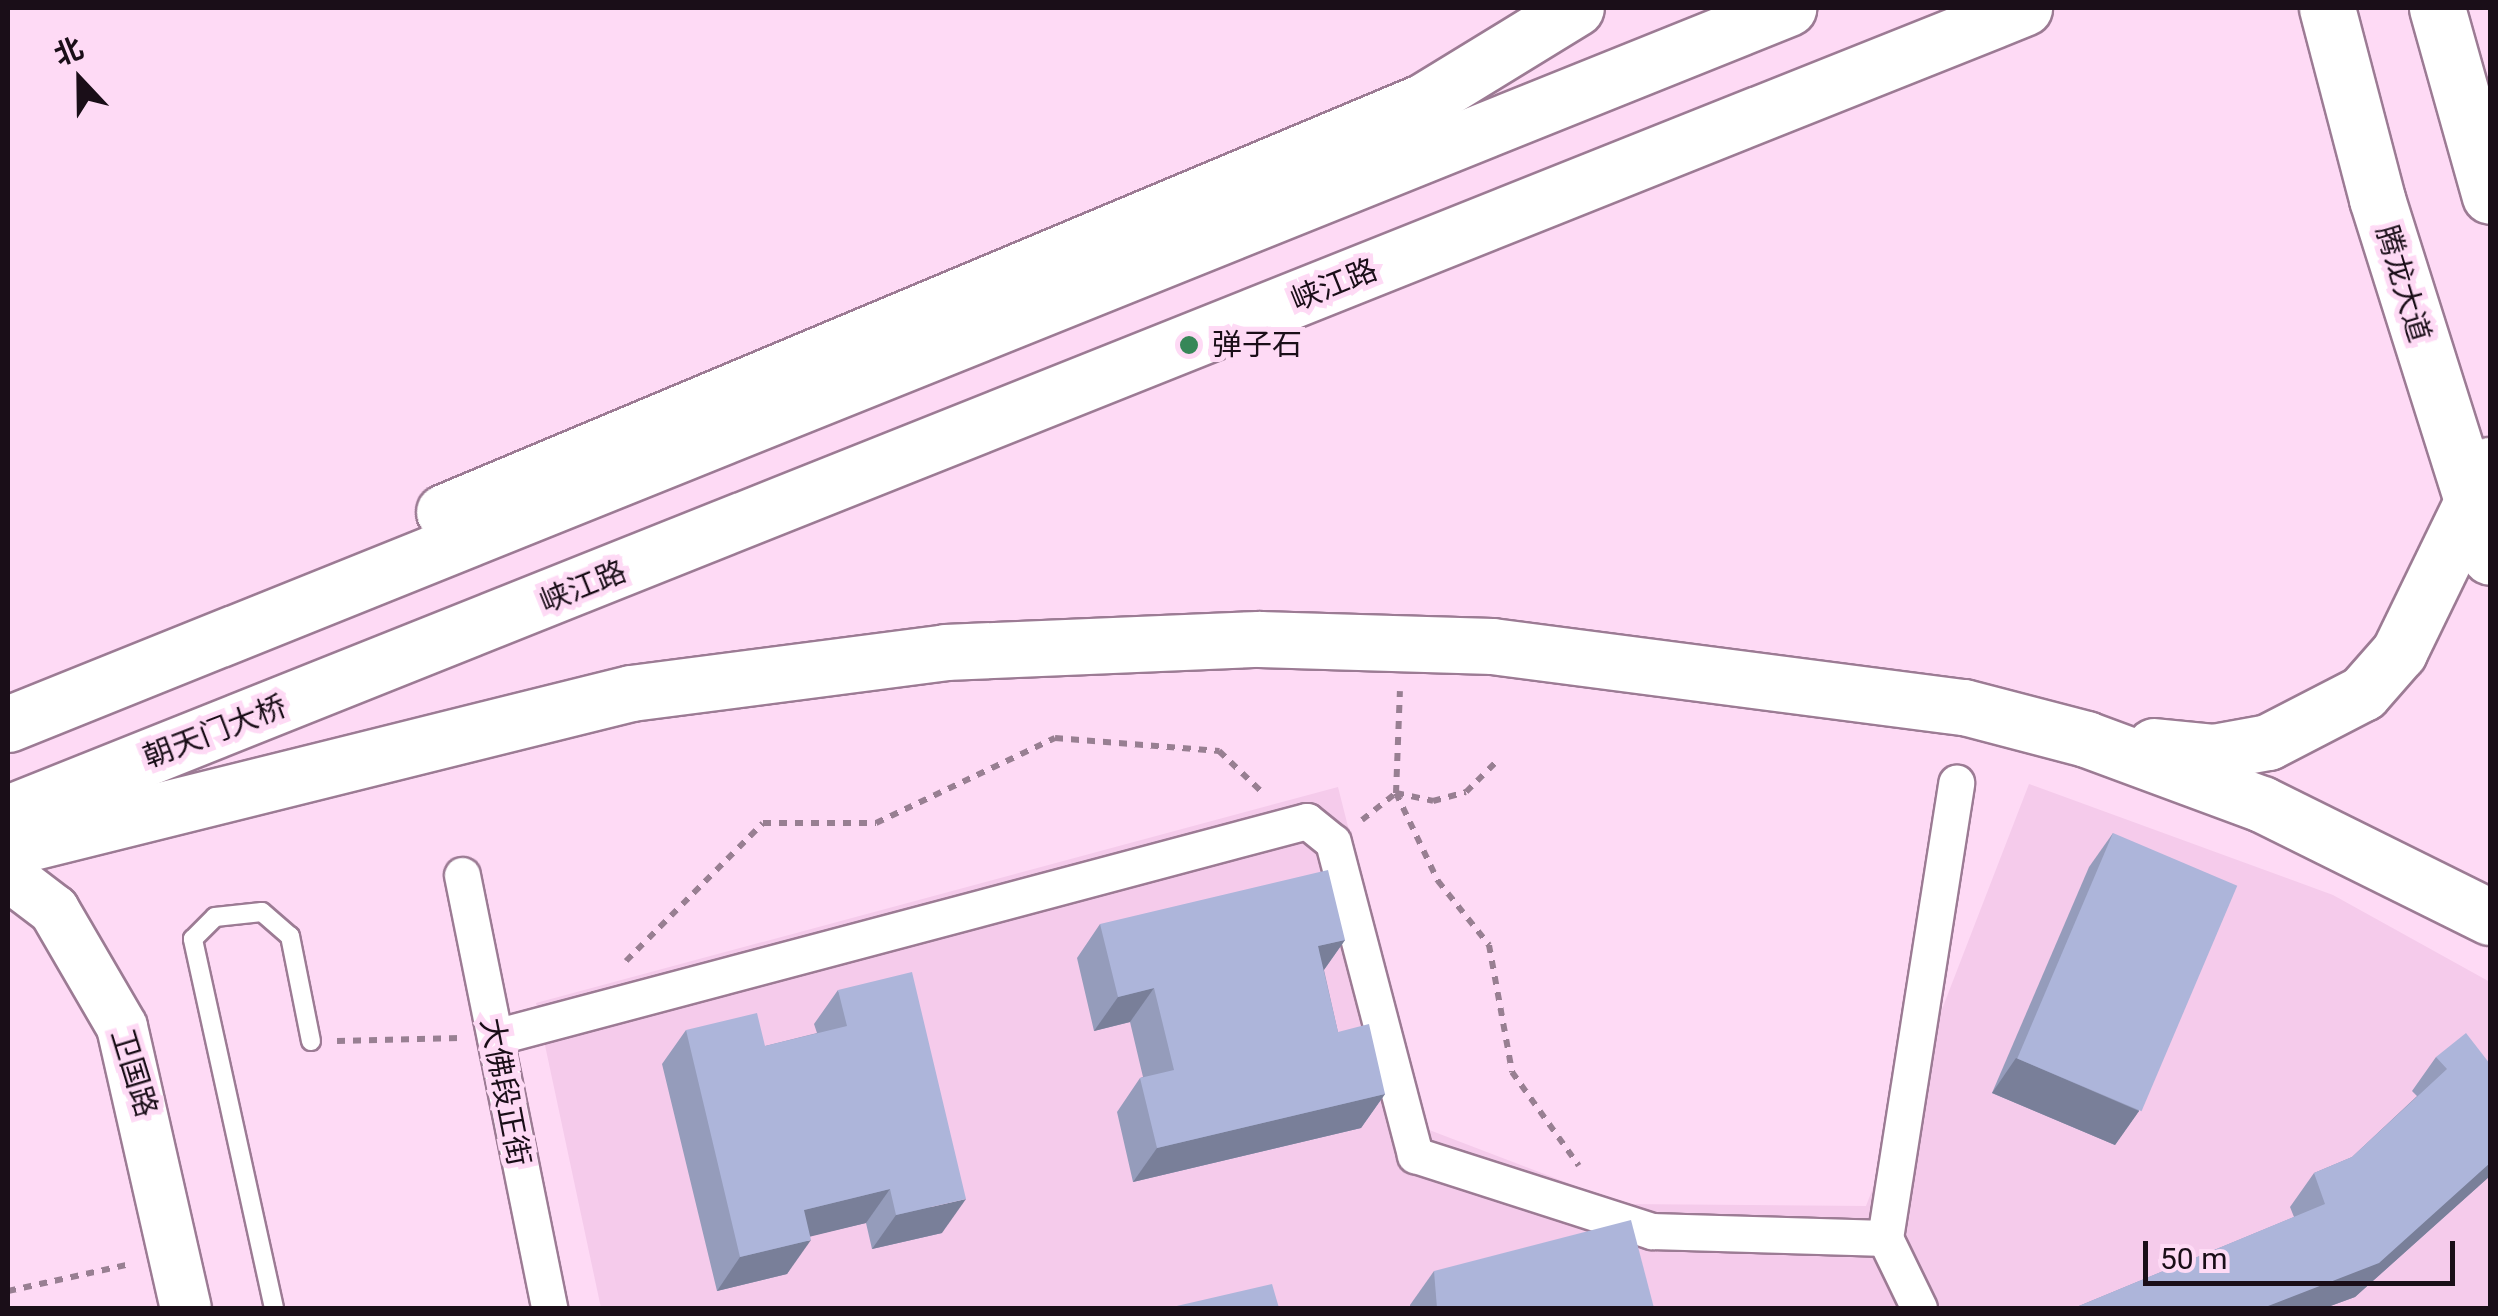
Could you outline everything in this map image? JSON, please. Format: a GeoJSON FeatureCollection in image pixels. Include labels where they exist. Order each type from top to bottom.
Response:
{"type":"FeatureCollection","features":[{"type":"Feature","properties":{"kind":"main road"},"geometry":{"type":"LineString","coordinates":[[8,724],[115,682],[379,558],[1424,101],[1576,8]]}},
{"type":"Feature","properties":{"kind":"main road"},"geometry":{"type":"LineString","coordinates":[[379,558],[1788,8]]}},
{"type":"Feature","properties":{"kind":"main road","name":"峡江路"},"geometry":{"type":"LineString","coordinates":[[422,652],[2024,8]]}},
{"type":"Feature","properties":{"kind":"main road","name":"腾龙大道"},"geometry":{"type":"LineString","coordinates":[[2327,8],[2376,199],[2484,509]]}},
{"type":"Feature","properties":{"kind":"main road"},"geometry":{"type":"LineString","coordinates":[[2436,8],[2490,196]]}},
{"type":"Feature","properties":{"kind":"main road"},"geometry":{"type":"LineString","coordinates":[[2086,739],[2213,752],[2320,721],[2363,694],[2399,652],[2484,509]]}},
{"type":"Feature","properties":{"kind":"main road"},"geometry":{"type":"LineString","coordinates":[[8,848],[632,693],[944,652],[1258,639],[1492,646],[1748,674],[1964,707],[2086,739],[2262,804],[2490,917]]}},
{"type":"Feature","properties":{"kind":"main road","name":"朝天门大桥"},"geometry":{"type":"LineString","coordinates":[[8,813],[422,652]]}},
{"type":"Feature","properties":{"kind":"street"},"geometry":{"type":"LineString","coordinates":[[1919,1308],[1885,1238],[1956,783]]}},
{"type":"Feature","properties":{"kind":"street"},"geometry":{"type":"LineString","coordinates":[[494,1037],[1290,820],[1333,842],[1415,1156],[1618,1221],[1689,1237],[1885,1238]]}},
{"type":"Feature","properties":{"kind":"street","name":"卫国路"},"geometry":{"type":"LineString","coordinates":[[8,875],[54,910],[122,1028],[186,1308]]}},
{"type":"Feature","properties":{"kind":"street","name":"大佛段正街"},"geometry":{"type":"LineString","coordinates":[[462,875],[548,1308]]}},
{"type":"Feature","properties":{"kind":"lane"},"geometry":{"type":"LineString","coordinates":[[274,1308],[193,939],[215,917],[262,912],[290,936],[311,1041]]}},
{"type":"Feature","properties":{"kind":"path"},"geometry":{"type":"LineString","coordinates":[[1400,690],[1396,793],[1438,880],[1490,944],[1512,1072],[1618,1221]]}},
{"type":"Feature","properties":{"kind":"path"},"geometry":{"type":"LineString","coordinates":[[572,1016],[764,823],[876,824],[1056,738],[1220,752],[1290,820]]}},
{"type":"Feature","properties":{"kind":"path"},"geometry":{"type":"LineString","coordinates":[[1396,793],[1433,801],[1466,792],[1499,759]]}},
{"type":"Feature","properties":{"kind":"path"},"geometry":{"type":"LineString","coordinates":[[1333,842],[1396,793]]}},
{"type":"Feature","properties":{"kind":"path"},"geometry":{"type":"LineString","coordinates":[[311,1041],[494,1037]]}},
{"type":"Feature","properties":{"kind":"path"},"geometry":{"type":"LineString","coordinates":[[8,1291],[176,1255]]}},
{"type":"Feature","properties":{"kind":"shaded area"},"geometry":{"type":"Polygon","coordinates":[[[2029,784],[2333,895],[2490,982],[2490,1308],[601,1308],[536,1003],[1338,787],[1424,1128],[1623,1204],[1866,1206],[2029,784]]]}},
{"type":"Feature","properties":{"kind":"building"},"geometry":{"type":"Polygon","coordinates":[[[2113,833],[2237,886],[2142,1111],[2017,1059],[2113,833]]]}},
{"type":"Feature","properties":{"kind":"building"},"geometry":{"type":"Polygon","coordinates":[[[1328,870],[1345,940],[1318,946],[1338,1032],[1369,1024],[1385,1094],[1157,1148],[1140,1078],[1174,1070],[1154,988],[1118,997],[1100,924],[1328,870]]]}},
{"type":"Feature","properties":{"kind":"building"},"geometry":{"type":"Polygon","coordinates":[[[912,972],[966,1199],[896,1215],[890,1189],[804,1210],[811,1240],[740,1257],[686,1030],[757,1013],[765,1046],[847,1026],[838,990],[912,972]]]}},
{"type":"Feature","properties":{"kind":"building"},"geometry":{"type":"Polygon","coordinates":[[[2466,1033],[2490,1064],[2490,1163],[2379,1263],[2263,1308],[2074,1308],[2325,1204],[2314,1173],[2352,1157],[2447,1069],[2436,1057],[2466,1033]]]}},
{"type":"Feature","properties":{"kind":"building"},"geometry":{"type":"Polygon","coordinates":[[[1631,1220],[1654,1308],[1437,1308],[1434,1271],[1631,1220]]]}},
{"type":"Feature","properties":{"kind":"building"},"geometry":{"type":"Polygon","coordinates":[[[1272,1284],[1279,1308],[1168,1308],[1272,1284]]]}},
{"type":"Feature","properties":{"kind":"place","name":"弹子石"},"geometry":{"type":"Point","coordinates":[1189,345]}}]}
